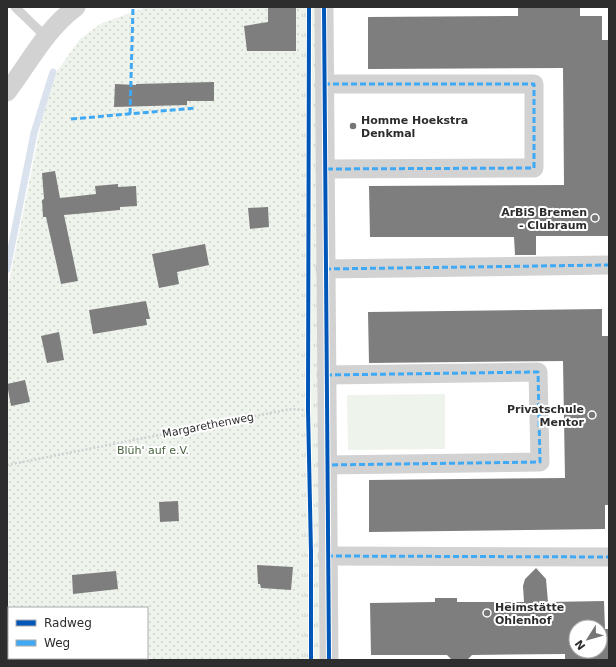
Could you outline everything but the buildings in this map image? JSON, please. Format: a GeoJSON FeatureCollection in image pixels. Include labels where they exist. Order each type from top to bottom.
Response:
{"type":"FeatureCollection","features":[{"type":"Feature","properties":{"kind":"street"},"geometry":{"type":"LineString","coordinates":[[7,92],[46,37],[63,16],[76,7]]}},
{"type":"Feature","properties":{"kind":"street"},"geometry":{"type":"LineString","coordinates":[[324,7],[324,169],[329,660]]}},
{"type":"Feature","properties":{"kind":"street"},"geometry":{"type":"LineString","coordinates":[[324,84],[534,84],[534,168],[324,169]]}},
{"type":"Feature","properties":{"kind":"street"},"geometry":{"type":"LineString","coordinates":[[325,269],[609,265]]}},
{"type":"Feature","properties":{"kind":"street"},"geometry":{"type":"LineString","coordinates":[[326,375],[538,372],[540,462],[327,465]]}},
{"type":"Feature","properties":{"kind":"street"},"geometry":{"type":"LineString","coordinates":[[327,556],[609,557]]}},
{"type":"Feature","properties":{"kind":"lane"},"geometry":{"type":"LineString","coordinates":[[15,7],[46,37]]}},
{"type":"Feature","properties":{"kind":"green space","name":"Blüh' auf e.V."},"geometry":{"type":"Polygon","coordinates":[[[147,7],[300,7],[300,660],[7,660],[7,292],[42,119],[57,71],[80,39],[102,23],[147,7]]]}},
{"type":"Feature","properties":{"kind":"green space"},"geometry":{"type":"Polygon","coordinates":[[[300,7],[316,7],[319,660],[300,660],[300,7]]]}},
{"type":"Feature","properties":{"kind":"green space"},"geometry":{"type":"Polygon","coordinates":[[[445,394],[445,449],[348,450],[347,395],[445,394]]]}},
{"type":"Feature","properties":{"kind":"waterway"},"geometry":{"type":"LineString","coordinates":[[7,269],[34,133],[53,72]]}},
{"type":"Feature","properties":{"kind":"marked path"},"geometry":{"type":"LineString","coordinates":[[130,114],[133,7]]}},
{"type":"Feature","properties":{"kind":"marked path"},"geometry":{"type":"LineString","coordinates":[[324,84],[534,84],[534,168],[325,169]]}},
{"type":"Feature","properties":{"kind":"marked path"},"geometry":{"type":"LineString","coordinates":[[71,119],[196,108]]}},
{"type":"Feature","properties":{"kind":"marked path"},"geometry":{"type":"LineString","coordinates":[[325,269],[609,265]]}},
{"type":"Feature","properties":{"kind":"marked path"},"geometry":{"type":"LineString","coordinates":[[326,375],[538,372],[540,462],[327,465]]}},
{"type":"Feature","properties":{"kind":"marked path"},"geometry":{"type":"LineString","coordinates":[[327,556],[609,557]]}},
{"type":"Feature","properties":{"kind":"cycle path"},"geometry":{"type":"LineString","coordinates":[[309,7],[308,410],[311,552],[311,660]]}},
{"type":"Feature","properties":{"kind":"cycle path"},"geometry":{"type":"LineString","coordinates":[[324,7],[329,660]]}},
{"type":"Feature","properties":{"kind":"place","name":"Homme Hoekstra Denkmal"},"geometry":{"type":"Point","coordinates":[353,126]}},
{"type":"Feature","properties":{"kind":"place","name":"ArBiS Bremen - Clubraum"},"geometry":{"type":"Point","coordinates":[595,218]}},
{"type":"Feature","properties":{"kind":"place","name":"Privatschule Mentor"},"geometry":{"type":"Point","coordinates":[592,415]}},
{"type":"Feature","properties":{"kind":"place","name":"Heimstätte Ohlenhof"},"geometry":{"type":"Point","coordinates":[487,613]}}]}
